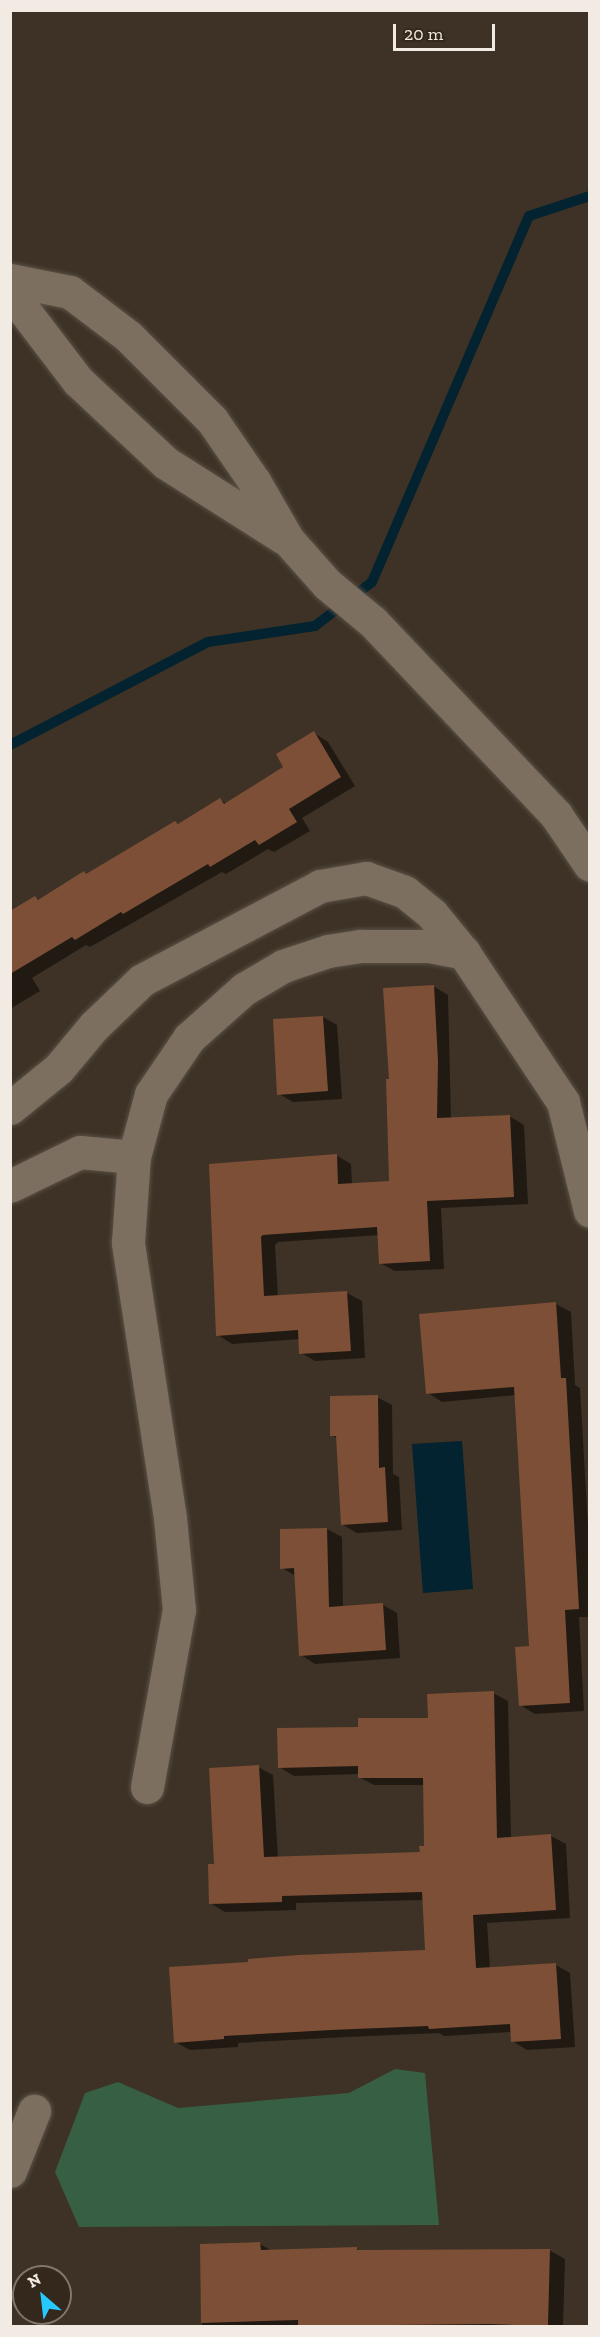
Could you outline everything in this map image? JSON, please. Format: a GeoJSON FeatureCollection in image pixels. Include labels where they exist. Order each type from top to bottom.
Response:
{"type":"FeatureCollection","features":[{"type":"Feature","properties":{"kind":"street"},"geometry":{"type":"LineString","coordinates":[[10,280],[70,292],[128,336],[212,420],[254,481],[288,540],[327,584],[373,622],[556,815],[590,865]]}},
{"type":"Feature","properties":{"kind":"street"},"geometry":{"type":"LineString","coordinates":[[10,292],[78,381],[166,463],[288,540]]}},
{"type":"Feature","properties":{"kind":"street"},"geometry":{"type":"LineString","coordinates":[[10,1108],[59,1068],[94,1026],[142,980],[320,886],[366,878],[405,892],[432,914],[464,953],[563,1102],[590,1211]]}},
{"type":"Feature","properties":{"kind":"street"},"geometry":{"type":"LineString","coordinates":[[147,1787],[179,1610],[170,1518],[128,1242],[134,1157],[151,1094],[189,1038],[244,989],[283,966],[328,951],[361,946],[429,946],[464,953]]}},
{"type":"Feature","properties":{"kind":"street"},"geometry":{"type":"LineString","coordinates":[[10,1186],[80,1152],[134,1157]]}},
{"type":"Feature","properties":{"kind":"street"},"geometry":{"type":"LineString","coordinates":[[10,2172],[34,2111]]}},
{"type":"Feature","properties":{"kind":"green space"},"geometry":{"type":"Polygon","coordinates":[[[395,2069],[425,2073],[439,2225],[79,2227],[55,2172],[85,2093],[118,2082],[178,2108],[349,2093],[395,2069]]]}},
{"type":"Feature","properties":{"kind":"water"},"geometry":{"type":"Polygon","coordinates":[[[462,1441],[473,1589],[423,1593],[412,1444],[462,1441]]]}},
{"type":"Feature","properties":{"kind":"building"},"geometry":{"type":"Polygon","coordinates":[[[314,731],[341,777],[289,809],[297,822],[259,845],[255,840],[210,867],[208,864],[123,914],[121,912],[75,940],[72,937],[10,974],[10,911],[35,896],[38,900],[84,871],[86,874],[175,821],[178,824],[220,798],[224,804],[283,767],[276,754],[314,731]]]}},
{"type":"Feature","properties":{"kind":"building"},"geometry":{"type":"Polygon","coordinates":[[[434,985],[438,1061],[437,1118],[510,1115],[514,1197],[427,1201],[430,1261],[379,1264],[377,1227],[263,1235],[261,1237],[264,1296],[347,1291],[351,1351],[299,1354],[298,1330],[216,1336],[209,1164],[337,1154],[338,1184],[389,1181],[386,1079],[389,1079],[383,988],[434,985]]]}},
{"type":"Feature","properties":{"kind":"building"},"geometry":{"type":"Polygon","coordinates":[[[323,1016],[328,1091],[277,1095],[273,1019],[323,1016]]]}},
{"type":"Feature","properties":{"kind":"building"},"geometry":{"type":"Polygon","coordinates":[[[556,1302],[561,1378],[566,1378],[579,1609],[565,1610],[570,1703],[519,1706],[515,1647],[529,1646],[514,1387],[426,1394],[419,1314],[556,1302]]]}},
{"type":"Feature","properties":{"kind":"building"},"geometry":{"type":"Polygon","coordinates":[[[378,1395],[379,1468],[385,1467],[388,1522],[341,1525],[336,1436],[330,1436],[330,1396],[378,1395]]]}},
{"type":"Feature","properties":{"kind":"building"},"geometry":{"type":"Polygon","coordinates":[[[327,1528],[329,1607],[383,1603],[386,1650],[299,1656],[294,1568],[280,1569],[280,1529],[327,1528]]]}},
{"type":"Feature","properties":{"kind":"building"},"geometry":{"type":"Polygon","coordinates":[[[494,1691],[497,1838],[551,1834],[556,1910],[473,1915],[476,1968],[556,1963],[561,2039],[511,2042],[510,2024],[224,2036],[224,2039],[174,2043],[169,1967],[248,1962],[248,1959],[298,1955],[425,1950],[422,1892],[282,1896],[282,1902],[209,1904],[208,1864],[214,1864],[209,1768],[259,1765],[264,1857],[420,1852],[419,1846],[424,1846],[423,1778],[358,1778],[358,1766],[278,1768],[277,1728],[358,1727],[358,1718],[428,1718],[427,1694],[494,1691]]]}},
{"type":"Feature","properties":{"kind":"building"},"geometry":{"type":"Polygon","coordinates":[[[260,2242],[261,2250],[357,2247],[357,2250],[550,2249],[548,2326],[489,2324],[298,2326],[298,2320],[201,2323],[200,2244],[260,2242]]]}},
{"type":"Feature","properties":{"kind":"waterway"},"geometry":{"type":"LineString","coordinates":[[10,745],[208,642],[315,626],[372,582],[529,216],[590,196]]}}]}
